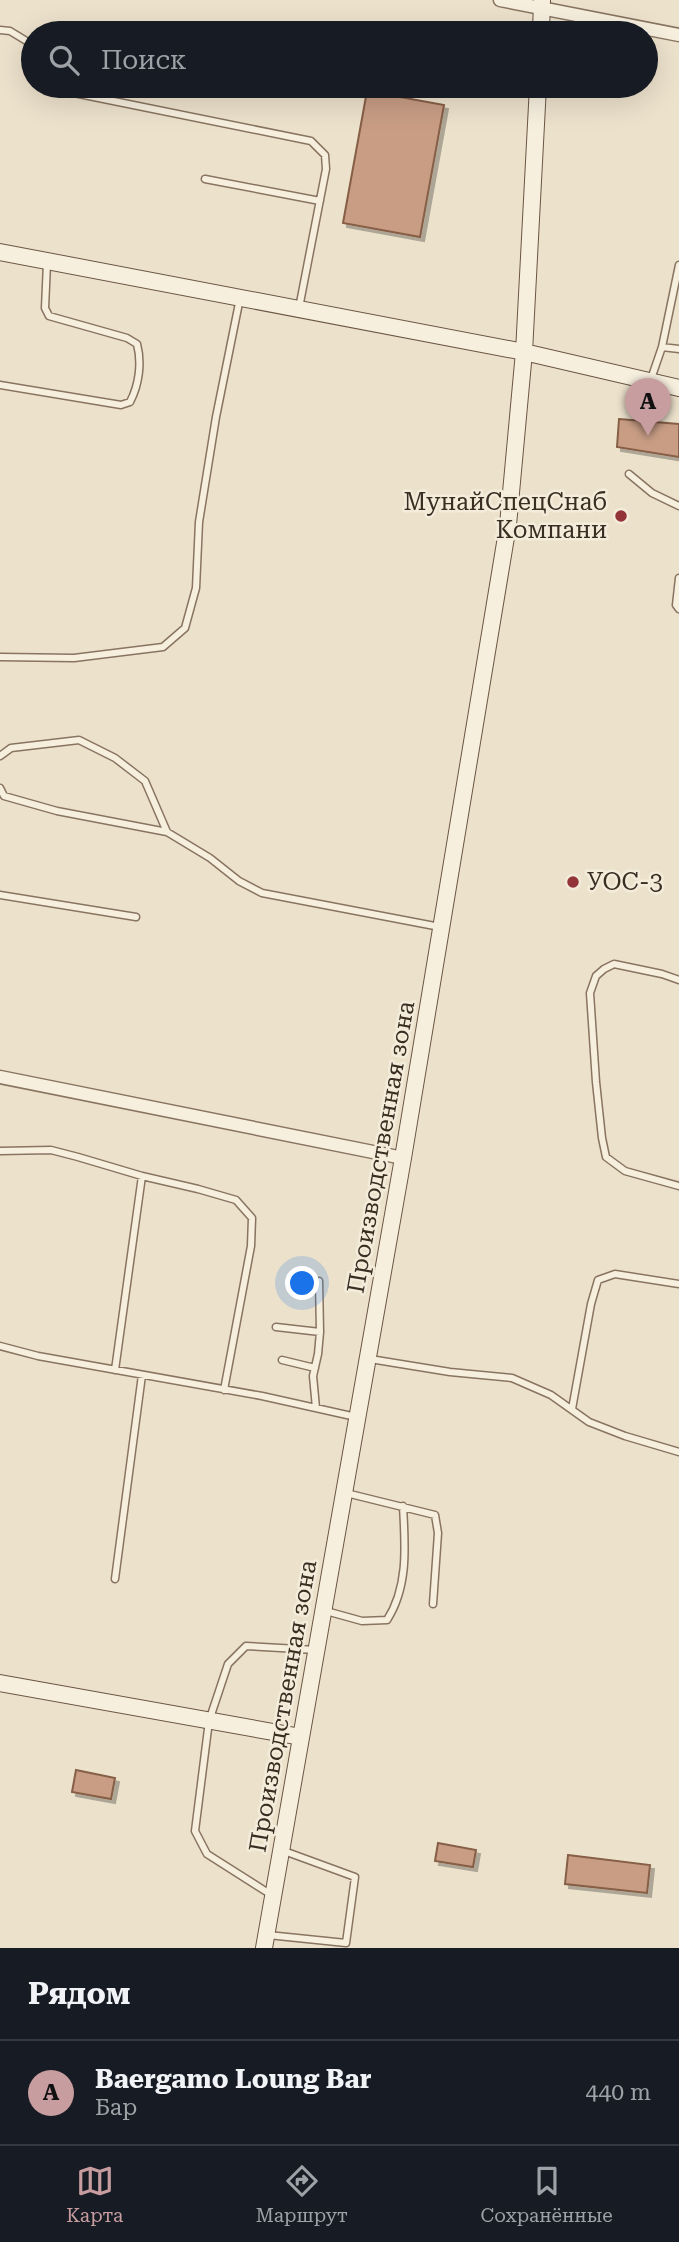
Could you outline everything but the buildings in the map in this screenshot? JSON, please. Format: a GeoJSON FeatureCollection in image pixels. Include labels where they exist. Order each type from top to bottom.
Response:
{"type":"FeatureCollection","features":[{"type":"Feature","properties":{"kind":"main road","name":"Производственная зона"},"geometry":{"type":"LineString","coordinates":[[265,1941],[403,1158],[508,525],[524,352],[537,98]]}},
{"type":"Feature","properties":{"kind":"main road"},"geometry":{"type":"LineString","coordinates":[[0,252],[524,352],[679,388]]}},
{"type":"Feature","properties":{"kind":"main road"},"geometry":{"type":"LineString","coordinates":[[0,1683],[301,1737]]}},
{"type":"Feature","properties":{"kind":"street"},"geometry":{"type":"LineString","coordinates":[[500,0],[542,4],[617,21]]}},
{"type":"Feature","properties":{"kind":"street"},"geometry":{"type":"LineString","coordinates":[[658,30],[679,35]]}},
{"type":"Feature","properties":{"kind":"street"},"geometry":{"type":"LineString","coordinates":[[0,1077],[403,1158]]}},
{"type":"Feature","properties":{"kind":"lane"},"geometry":{"type":"LineString","coordinates":[[0,30],[10,31],[21,38]]}},
{"type":"Feature","properties":{"kind":"lane"},"geometry":{"type":"LineString","coordinates":[[99,98],[311,141],[325,155],[326,169],[299,308]]}},
{"type":"Feature","properties":{"kind":"lane"},"geometry":{"type":"LineString","coordinates":[[205,179],[320,201]]}},
{"type":"Feature","properties":{"kind":"lane"},"geometry":{"type":"LineString","coordinates":[[0,385],[121,405],[130,402],[135,393],[141,359],[137,344],[127,338],[49,316],[45,308],[47,261]]}},
{"type":"Feature","properties":{"kind":"lane"},"geometry":{"type":"LineString","coordinates":[[650,381],[662,347],[679,267]]}},
{"type":"Feature","properties":{"kind":"lane"},"geometry":{"type":"LineString","coordinates":[[0,657],[74,658],[163,647],[185,628],[196,589],[199,522],[216,417],[241,296]]}},
{"type":"Feature","properties":{"kind":"lane"},"geometry":{"type":"LineString","coordinates":[[662,347],[679,349]]}},
{"type":"Feature","properties":{"kind":"lane"},"geometry":{"type":"LineString","coordinates":[[629,474],[652,494],[679,506]]}},
{"type":"Feature","properties":{"kind":"lane"},"geometry":{"type":"LineString","coordinates":[[679,578],[676,605],[679,609]]}},
{"type":"Feature","properties":{"kind":"lane"},"geometry":{"type":"LineString","coordinates":[[0,756],[11,748],[79,740],[115,758],[145,781],[167,832]]}},
{"type":"Feature","properties":{"kind":"lane"},"geometry":{"type":"LineString","coordinates":[[0,788],[4,796],[57,811],[167,832],[210,858],[239,881],[262,893],[441,927]]}},
{"type":"Feature","properties":{"kind":"lane"},"geometry":{"type":"LineString","coordinates":[[0,895],[136,917]]}},
{"type":"Feature","properties":{"kind":"lane"},"geometry":{"type":"LineString","coordinates":[[679,980],[614,964],[596,976],[590,993],[596,1082],[606,1157],[625,1171],[679,1186]]}},
{"type":"Feature","properties":{"kind":"lane"},"geometry":{"type":"LineString","coordinates":[[0,1151],[51,1150],[236,1200],[252,1217],[251,1246],[225,1390]]}},
{"type":"Feature","properties":{"kind":"lane"},"geometry":{"type":"LineString","coordinates":[[115,1370],[142,1176]]}},
{"type":"Feature","properties":{"kind":"lane"},"geometry":{"type":"LineString","coordinates":[[572,1409],[591,1304],[598,1280],[615,1275],[679,1284]]}},
{"type":"Feature","properties":{"kind":"lane"},"geometry":{"type":"LineString","coordinates":[[316,1408],[313,1376],[320,1332],[319,1281]]}},
{"type":"Feature","properties":{"kind":"lane"},"geometry":{"type":"LineString","coordinates":[[276,1327],[320,1332]]}},
{"type":"Feature","properties":{"kind":"lane"},"geometry":{"type":"LineString","coordinates":[[0,1346],[38,1356],[225,1390],[358,1418]]}},
{"type":"Feature","properties":{"kind":"lane"},"geometry":{"type":"LineString","coordinates":[[368,1358],[450,1372],[512,1378],[551,1395],[589,1422],[679,1452]]}},
{"type":"Feature","properties":{"kind":"lane"},"geometry":{"type":"LineString","coordinates":[[282,1360],[315,1368]]}},
{"type":"Feature","properties":{"kind":"lane"},"geometry":{"type":"LineString","coordinates":[[115,1579],[142,1375]]}},
{"type":"Feature","properties":{"kind":"lane"},"geometry":{"type":"LineString","coordinates":[[344,1493],[435,1515],[438,1533],[433,1604]]}},
{"type":"Feature","properties":{"kind":"lane"},"geometry":{"type":"LineString","coordinates":[[324,1610],[362,1621],[387,1620],[403,1580],[403,1506]]}},
{"type":"Feature","properties":{"kind":"lane"},"geometry":{"type":"LineString","coordinates":[[272,1895],[207,1854],[195,1831],[209,1721],[228,1664],[246,1646],[316,1650]]}},
{"type":"Feature","properties":{"kind":"lane"},"geometry":{"type":"LineString","coordinates":[[265,1941],[346,1943],[355,1877],[282,1850]]}},
{"type":"Feature","properties":{"kind":"place","name":"Baergamo Loung Bar"},"geometry":{"type":"Point","coordinates":[648,436]}},
{"type":"Feature","properties":{"kind":"place","name":"МунайСпецСнаб Компани"},"geometry":{"type":"Point","coordinates":[621,516]}},
{"type":"Feature","properties":{"kind":"place","name":"УОС-3"},"geometry":{"type":"Point","coordinates":[573,882]}}]}
